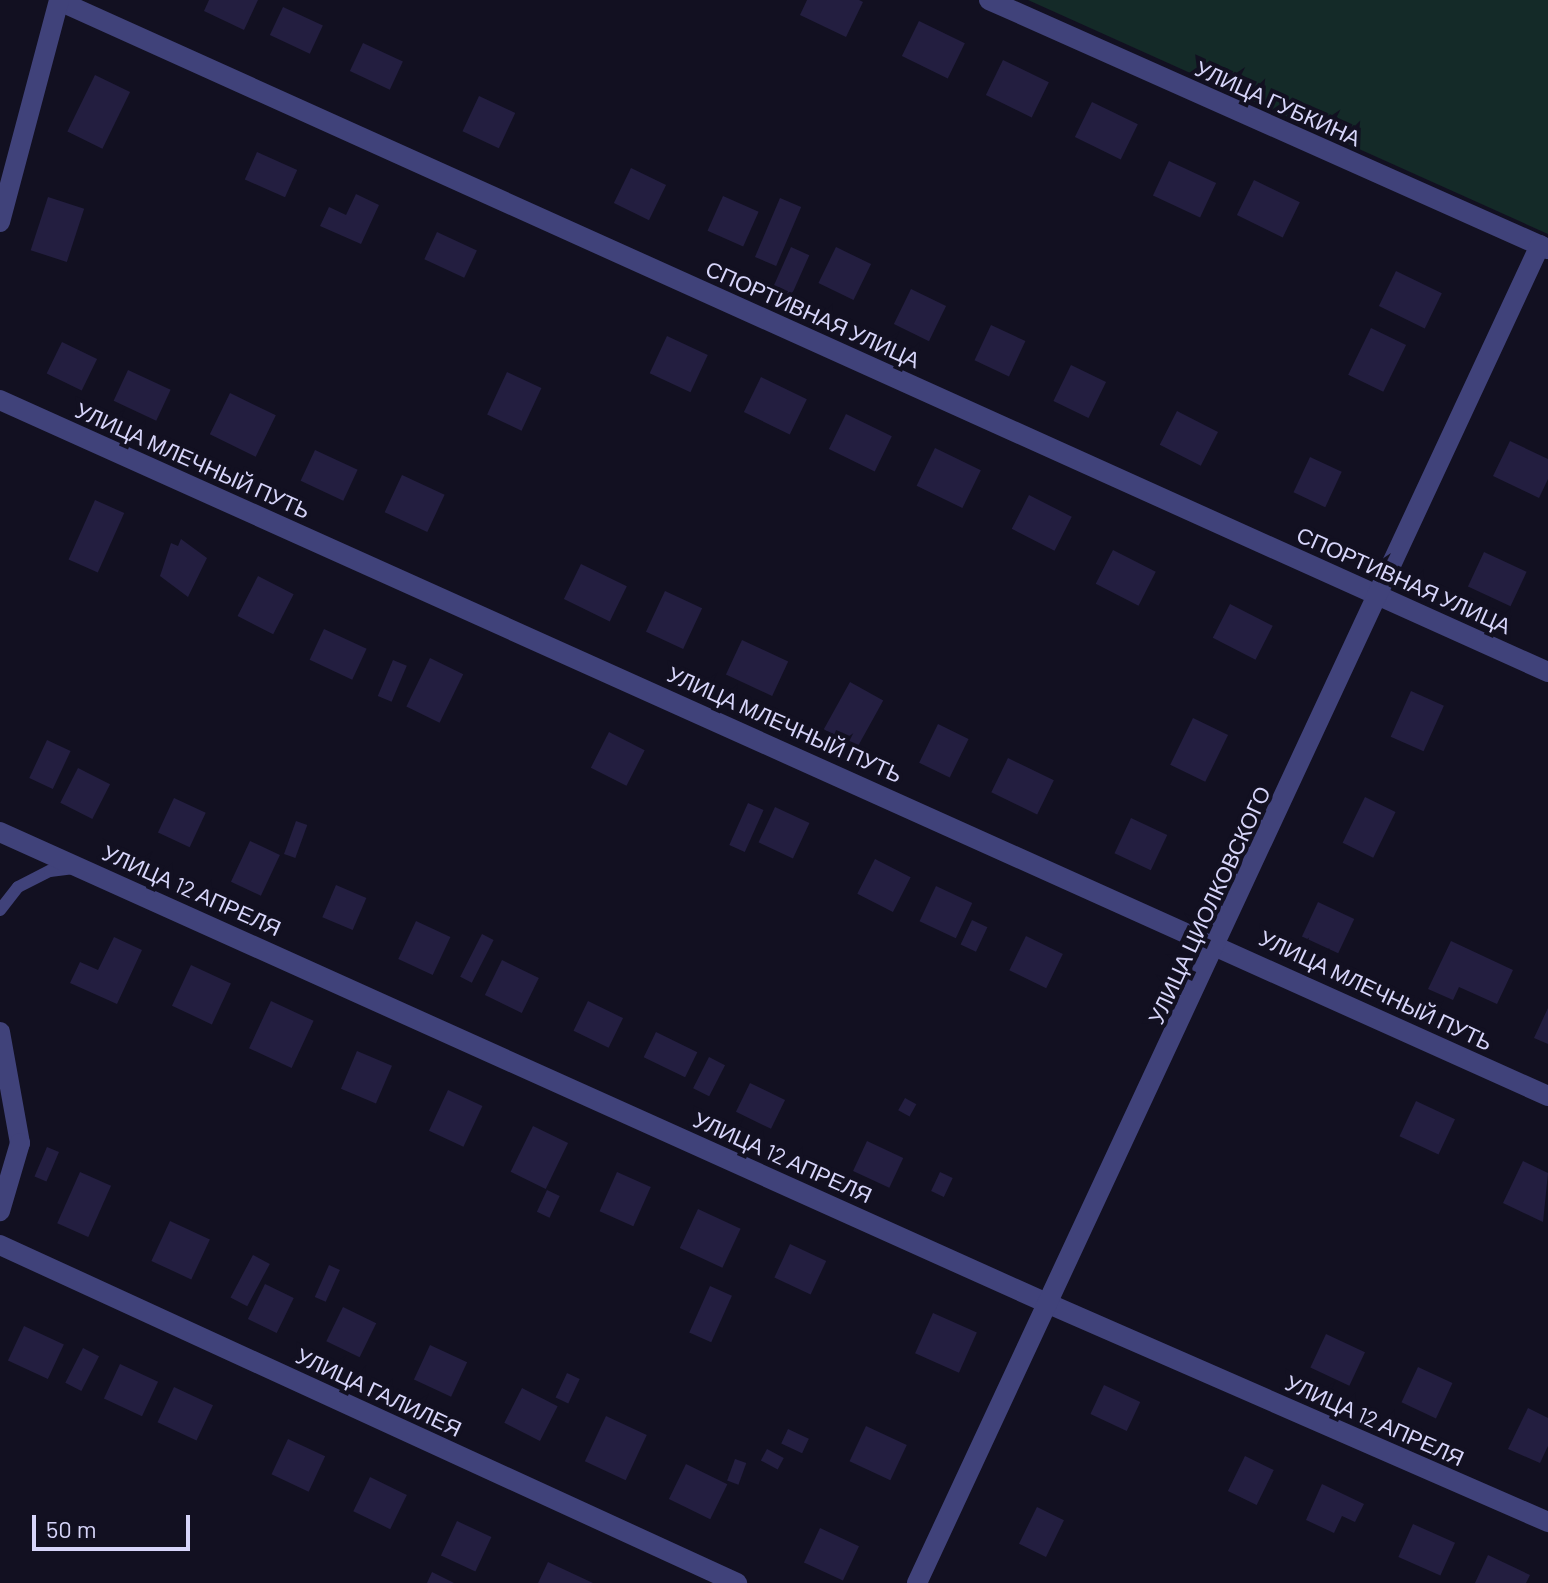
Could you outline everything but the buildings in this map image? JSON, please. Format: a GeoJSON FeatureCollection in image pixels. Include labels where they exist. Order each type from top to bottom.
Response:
{"type":"FeatureCollection","features":[{"type":"Feature","properties":{"kind":"street"},"geometry":{"type":"LineString","coordinates":[[0,222],[59,0]]}},
{"type":"Feature","properties":{"kind":"street","name":"СПОРТИВНАЯ УЛИЦА"},"geometry":{"type":"LineString","coordinates":[[59,0],[1548,672]]}},
{"type":"Feature","properties":{"kind":"street","name":"УЛИЦА ГУБКИНА"},"geometry":{"type":"LineString","coordinates":[[989,0],[1544,247]]}},
{"type":"Feature","properties":{"kind":"street","name":"УЛИЦА ЦИОЛКОВСКОГО"},"geometry":{"type":"LineString","coordinates":[[917,1583],[1219,944],[1376,593],[1544,247]]}},
{"type":"Feature","properties":{"kind":"street","name":"УЛИЦА МЛЕЧНЫЙ ПУТЬ"},"geometry":{"type":"LineString","coordinates":[[0,400],[1219,944],[1548,1096]]}},
{"type":"Feature","properties":{"kind":"street","name":"УЛИЦА 12 АПРЕЛЯ"},"geometry":{"type":"LineString","coordinates":[[0,832],[84,867],[1049,1304],[1548,1522]]}},
{"type":"Feature","properties":{"kind":"street"},"geometry":{"type":"LineString","coordinates":[[0,1032],[20,1143],[0,1211]]}},
{"type":"Feature","properties":{"kind":"street","name":"УЛИЦА ГАЛИЛЕЯ"},"geometry":{"type":"LineString","coordinates":[[0,1245],[737,1583]]}},
{"type":"Feature","properties":{"kind":"lane"},"geometry":{"type":"LineString","coordinates":[[0,910],[18,887],[50,871],[84,867]]}},
{"type":"Feature","properties":{"kind":"green space"},"geometry":{"type":"Polygon","coordinates":[[[1028,0],[1548,0],[1548,234],[1028,0]]]}}]}
